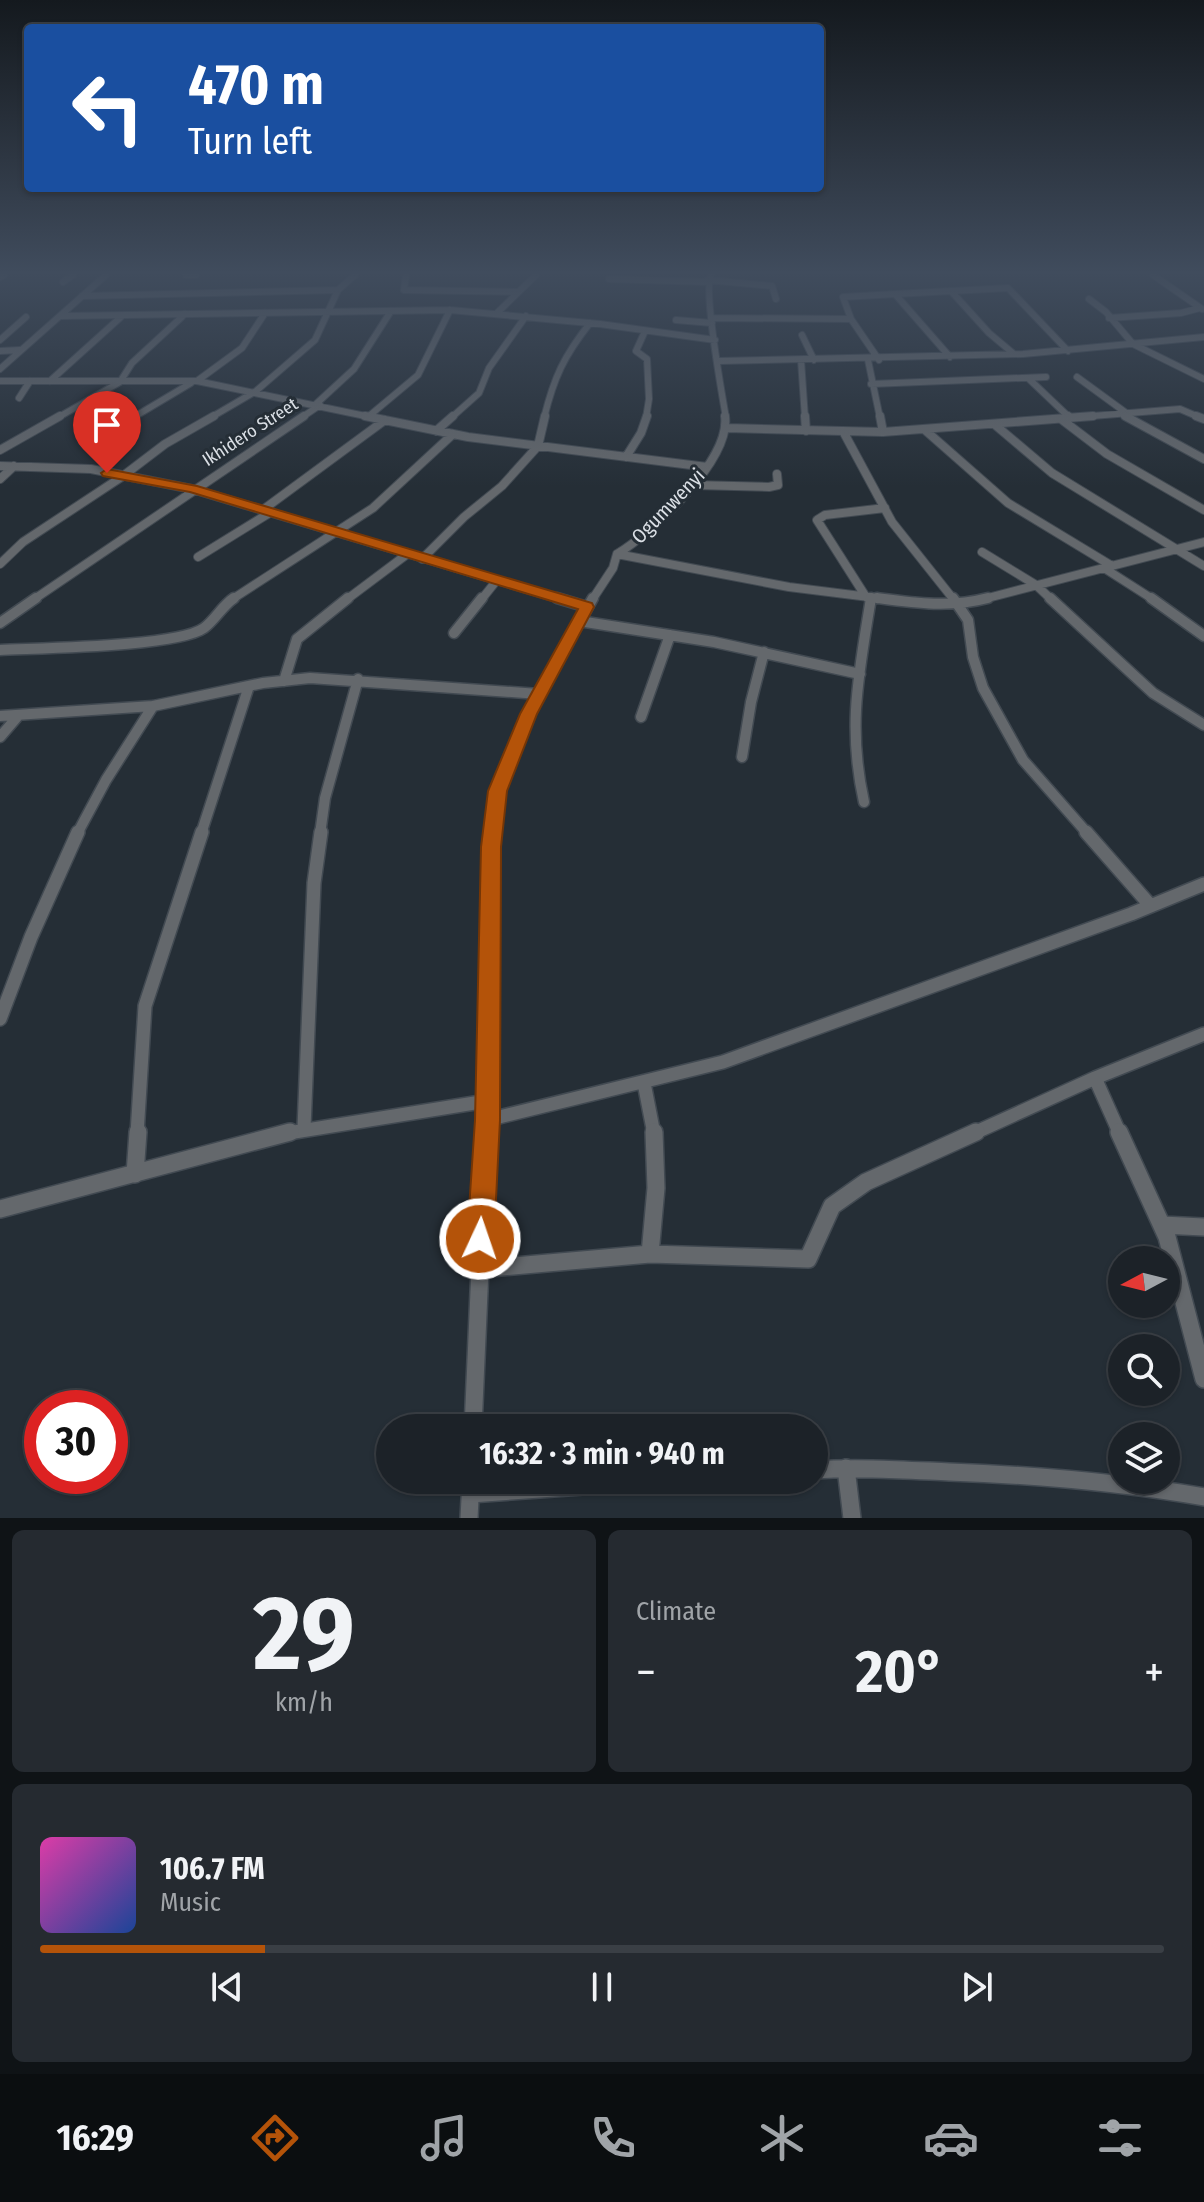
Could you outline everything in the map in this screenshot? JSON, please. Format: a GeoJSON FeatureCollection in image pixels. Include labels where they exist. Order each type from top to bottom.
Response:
{"type":"FeatureCollection","features":[{"type":"Feature","properties":{"kind":"street"},"geometry":{"type":"LineString","coordinates":[[0,369],[25,346]]}},
{"type":"Feature","properties":{"kind":"street"},"geometry":{"type":"LineString","coordinates":[[50,381],[89,346]]}},
{"type":"Feature","properties":{"kind":"street"},"geometry":{"type":"LineString","coordinates":[[0,450],[120,382],[132,363],[151,346]]}},
{"type":"Feature","properties":{"kind":"street"},"geometry":{"type":"LineString","coordinates":[[139,414],[194,382],[243,346]]}},
{"type":"Feature","properties":{"kind":"street"},"geometry":{"type":"LineString","coordinates":[[0,564],[23,542],[123,476],[165,444],[256,391],[308,346]]}},
{"type":"Feature","properties":{"kind":"street","name":"Ikhidero Street"},"geometry":{"type":"LineString","coordinates":[[0,623],[318,405],[354,369],[369,346]]}},
{"type":"Feature","properties":{"kind":"street"},"geometry":{"type":"LineString","coordinates":[[369,416],[418,375],[432,346]]}},
{"type":"Feature","properties":{"kind":"street"},"geometry":{"type":"LineString","coordinates":[[436,431],[479,393],[489,368],[505,346]]}},
{"type":"Feature","properties":{"kind":"street"},"geometry":{"type":"LineString","coordinates":[[422,559],[464,517],[502,486],[538,446],[553,380],[572,346]]}},
{"type":"Feature","properties":{"kind":"street"},"geometry":{"type":"LineString","coordinates":[[626,457],[639,439],[652,398],[647,359],[636,351],[638,346]]}},
{"type":"Feature","properties":{"kind":"street"},"geometry":{"type":"LineString","coordinates":[[716,346],[727,428],[883,432],[1180,409],[1204,419]]}},
{"type":"Feature","properties":{"kind":"street"},"geometry":{"type":"LineString","coordinates":[[807,346],[814,360]]}},
{"type":"Feature","properties":{"kind":"street"},"geometry":{"type":"LineString","coordinates":[[869,346],[879,360]]}},
{"type":"Feature","properties":{"kind":"street"},"geometry":{"type":"LineString","coordinates":[[940,346],[950,357]]}},
{"type":"Feature","properties":{"kind":"street"},"geometry":{"type":"LineString","coordinates":[[1004,346],[1014,354]]}},
{"type":"Feature","properties":{"kind":"street"},"geometry":{"type":"LineString","coordinates":[[1063,346],[1068,351]]}},
{"type":"Feature","properties":{"kind":"street"},"geometry":{"type":"LineString","coordinates":[[719,361],[879,360],[1116,346]]}},
{"type":"Feature","properties":{"kind":"street"},"geometry":{"type":"LineString","coordinates":[[1137,346],[1204,379]]}},
{"type":"Feature","properties":{"kind":"street"},"geometry":{"type":"LineString","coordinates":[[0,351],[20,350]]}},
{"type":"Feature","properties":{"kind":"street"},"geometry":{"type":"LineString","coordinates":[[801,360],[806,431]]}},
{"type":"Feature","properties":{"kind":"street"},"geometry":{"type":"LineString","coordinates":[[868,360],[883,432]]}},
{"type":"Feature","properties":{"kind":"street"},"geometry":{"type":"LineString","coordinates":[[871,384],[1046,377]]}},
{"type":"Feature","properties":{"kind":"street"},"geometry":{"type":"LineString","coordinates":[[1077,377],[1128,415],[1204,459]]}},
{"type":"Feature","properties":{"kind":"street"},"geometry":{"type":"LineString","coordinates":[[1028,378],[1065,419],[1107,454],[1204,510]]}},
{"type":"Feature","properties":{"kind":"street"},"geometry":{"type":"LineString","coordinates":[[0,381],[194,382],[256,391],[453,434],[707,467]]}},
{"type":"Feature","properties":{"kind":"street"},"geometry":{"type":"LineString","coordinates":[[19,398],[30,381]]}},
{"type":"Feature","properties":{"kind":"street"},"geometry":{"type":"LineString","coordinates":[[198,557],[267,510],[385,420]]}},
{"type":"Feature","properties":{"kind":"street"},"geometry":{"type":"LineString","coordinates":[[994,424],[1052,473],[1204,566]]}},
{"type":"Feature","properties":{"kind":"street","name":"Ogumwenyi"},"geometry":{"type":"LineString","coordinates":[[474,1414],[487,1120],[491,847],[497,791],[539,694],[587,607],[613,568],[617,554],[635,543],[694,485],[727,428]]}},
{"type":"Feature","properties":{"kind":"street"},"geometry":{"type":"LineString","coordinates":[[925,430],[1008,503],[1108,567],[1204,636]]}},
{"type":"Feature","properties":{"kind":"street"},"geometry":{"type":"LineString","coordinates":[[844,433],[900,534],[968,620],[973,657],[983,688],[1023,760],[1150,905]]}},
{"type":"Feature","properties":{"kind":"street"},"geometry":{"type":"LineString","coordinates":[[0,650],[158,641],[195,632],[211,621],[222,606],[373,508],[453,434]]}},
{"type":"Feature","properties":{"kind":"street"},"geometry":{"type":"LineString","coordinates":[[0,466],[91,469],[192,489],[587,607]]}},
{"type":"Feature","properties":{"kind":"street"},"geometry":{"type":"LineString","coordinates":[[0,479],[14,466]]}},
{"type":"Feature","properties":{"kind":"street"},"geometry":{"type":"LineString","coordinates":[[694,485],[769,487],[778,485],[777,474]]}},
{"type":"Feature","properties":{"kind":"street"},"geometry":{"type":"LineString","coordinates":[[864,802],[857,770],[854,700],[869,597],[817,520],[825,515],[885,508]]}},
{"type":"Feature","properties":{"kind":"street"},"geometry":{"type":"LineString","coordinates":[[617,554],[789,587],[934,605],[958,604],[1204,542]]}},
{"type":"Feature","properties":{"kind":"street"},"geometry":{"type":"LineString","coordinates":[[982,552],[1036,585],[1153,693],[1204,725]]}},
{"type":"Feature","properties":{"kind":"street"},"geometry":{"type":"LineString","coordinates":[[284,681],[294,646],[304,631],[406,555]]}},
{"type":"Feature","properties":{"kind":"street"},"geometry":{"type":"LineString","coordinates":[[454,633],[497,580]]}},
{"type":"Feature","properties":{"kind":"street"},"geometry":{"type":"LineString","coordinates":[[579,621],[764,652],[860,674]]}},
{"type":"Feature","properties":{"kind":"street"},"geometry":{"type":"LineString","coordinates":[[641,717],[670,635]]}},
{"type":"Feature","properties":{"kind":"street"},"geometry":{"type":"LineString","coordinates":[[742,757],[751,702],[764,652]]}},
{"type":"Feature","properties":{"kind":"street"},"geometry":{"type":"LineString","coordinates":[[304,1128],[314,883],[319,841],[325,798],[358,679]]}},
{"type":"Feature","properties":{"kind":"street"},"geometry":{"type":"LineString","coordinates":[[0,716],[153,706],[284,681],[358,679],[539,694]]}},
{"type":"Feature","properties":{"kind":"street"},"geometry":{"type":"LineString","coordinates":[[135,1174],[145,1006],[249,686]]}},
{"type":"Feature","properties":{"kind":"street"},"geometry":{"type":"LineString","coordinates":[[0,1019],[21,958],[69,849],[102,785],[153,706]]}},
{"type":"Feature","properties":{"kind":"street"},"geometry":{"type":"LineString","coordinates":[[0,737],[18,716]]}},
{"type":"Feature","properties":{"kind":"street"},"geometry":{"type":"LineString","coordinates":[[487,1120],[723,1062],[1204,884]]}},
{"type":"Feature","properties":{"kind":"street"},"geometry":{"type":"LineString","coordinates":[[479,1269],[650,1254],[808,1259],[832,1206],[866,1182],[1095,1078],[1204,1034]]}},
{"type":"Feature","properties":{"kind":"street"},"geometry":{"type":"LineString","coordinates":[[1095,1078],[1162,1225],[1204,1379]]}},
{"type":"Feature","properties":{"kind":"street"},"geometry":{"type":"LineString","coordinates":[[644,1083],[655,1125],[659,1174],[650,1254]]}},
{"type":"Feature","properties":{"kind":"street"},"geometry":{"type":"LineString","coordinates":[[0,1209],[304,1128],[487,1101]]}},
{"type":"Feature","properties":{"kind":"street"},"geometry":{"type":"LineString","coordinates":[[1162,1225],[1204,1227]]}},
{"type":"Feature","properties":{"kind":"street"},"geometry":{"type":"LineString","coordinates":[[846,1468],[852,1518]]}},
{"type":"Feature","properties":{"kind":"street"},"geometry":{"type":"LineString","coordinates":[[828,1469],[1143,1485],[1204,1497]]}},
{"type":"Feature","properties":{"kind":"street"},"geometry":{"type":"LineString","coordinates":[[469,1518],[471,1494]]}},
{"type":"Feature","properties":{"kind":"route"},"geometry":{"type":"LineString","coordinates":[[107,473],[192,489],[264,509],[406,555],[587,607],[529,714],[497,791],[491,847],[487,1120],[480,1239]]}}]}
